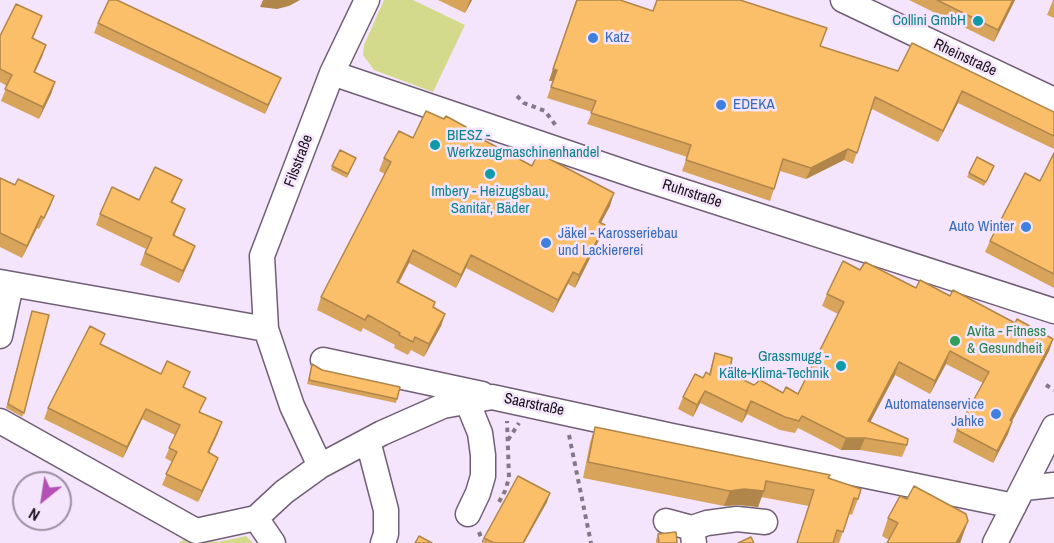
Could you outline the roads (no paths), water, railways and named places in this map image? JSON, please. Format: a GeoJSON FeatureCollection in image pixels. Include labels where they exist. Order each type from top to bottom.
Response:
{"type":"FeatureCollection","features":[{"type":"Feature","properties":{"kind":"street","name":"Filsstraße"},"geometry":{"type":"LineString","coordinates":[[320,466],[292,406],[266,329],[262,256],[332,73],[367,0]]}},
{"type":"Feature","properties":{"kind":"street","name":"Rheinstraße"},"geometry":{"type":"LineString","coordinates":[[843,0],[1054,100]]}},
{"type":"Feature","properties":{"kind":"street","name":"Ruhrstraße"},"geometry":{"type":"LineString","coordinates":[[332,73],[636,184],[1054,311]]}},
{"type":"Feature","properties":{"kind":"street"},"geometry":{"type":"LineString","coordinates":[[0,336],[5,283],[266,329]]}},
{"type":"Feature","properties":{"kind":"street"},"geometry":{"type":"LineString","coordinates":[[323,360],[492,397]]}},
{"type":"Feature","properties":{"kind":"street","name":"Saarstraße"},"geometry":{"type":"LineString","coordinates":[[256,518],[284,492],[320,466],[368,441],[442,406],[492,397],[672,436],[1019,497],[1054,485]]}},
{"type":"Feature","properties":{"kind":"street"},"geometry":{"type":"LineString","coordinates":[[467,401],[480,433],[483,455],[483,476],[468,514]]}},
{"type":"Feature","properties":{"kind":"street"},"geometry":{"type":"LineString","coordinates":[[0,421],[196,531],[256,518],[273,543]]}},
{"type":"Feature","properties":{"kind":"street"},"geometry":{"type":"LineString","coordinates":[[995,543],[1054,427]]}},
{"type":"Feature","properties":{"kind":"street"},"geometry":{"type":"LineString","coordinates":[[368,441],[386,510],[386,534],[383,543]]}},
{"type":"Feature","properties":{"kind":"street"},"geometry":{"type":"LineString","coordinates":[[666,521],[693,536],[707,523],[737,519],[765,522]]}},
{"type":"Feature","properties":{"kind":"place","name":"Collini GmbH"},"geometry":{"type":"Point","coordinates":[978,21]}},
{"type":"Feature","properties":{"kind":"place","name":"Katz"},"geometry":{"type":"Point","coordinates":[593,38]}},
{"type":"Feature","properties":{"kind":"place","name":"EDEKA"},"geometry":{"type":"Point","coordinates":[721,105]}},
{"type":"Feature","properties":{"kind":"place","name":"BIESZ - Werkzeugmaschinenhandel"},"geometry":{"type":"Point","coordinates":[435,145]}},
{"type":"Feature","properties":{"kind":"place","name":"Imbery - Heizugsbau, Sanitär, Bäder"},"geometry":{"type":"Point","coordinates":[490,174]}},
{"type":"Feature","properties":{"kind":"place","name":"Auto Winter"},"geometry":{"type":"Point","coordinates":[1026,227]}},
{"type":"Feature","properties":{"kind":"place","name":"Jäkel - Karosseriebau und Lackiererei"},"geometry":{"type":"Point","coordinates":[546,243]}},
{"type":"Feature","properties":{"kind":"place","name":"Avita - Fitness & Gesundheit"},"geometry":{"type":"Point","coordinates":[955,341]}},
{"type":"Feature","properties":{"kind":"place","name":"Grassmugg - Kälte-Klima-Technik"},"geometry":{"type":"Point","coordinates":[841,366]}},
{"type":"Feature","properties":{"kind":"place","name":"Automatenservice Jahke"},"geometry":{"type":"Point","coordinates":[996,414]}}]}
